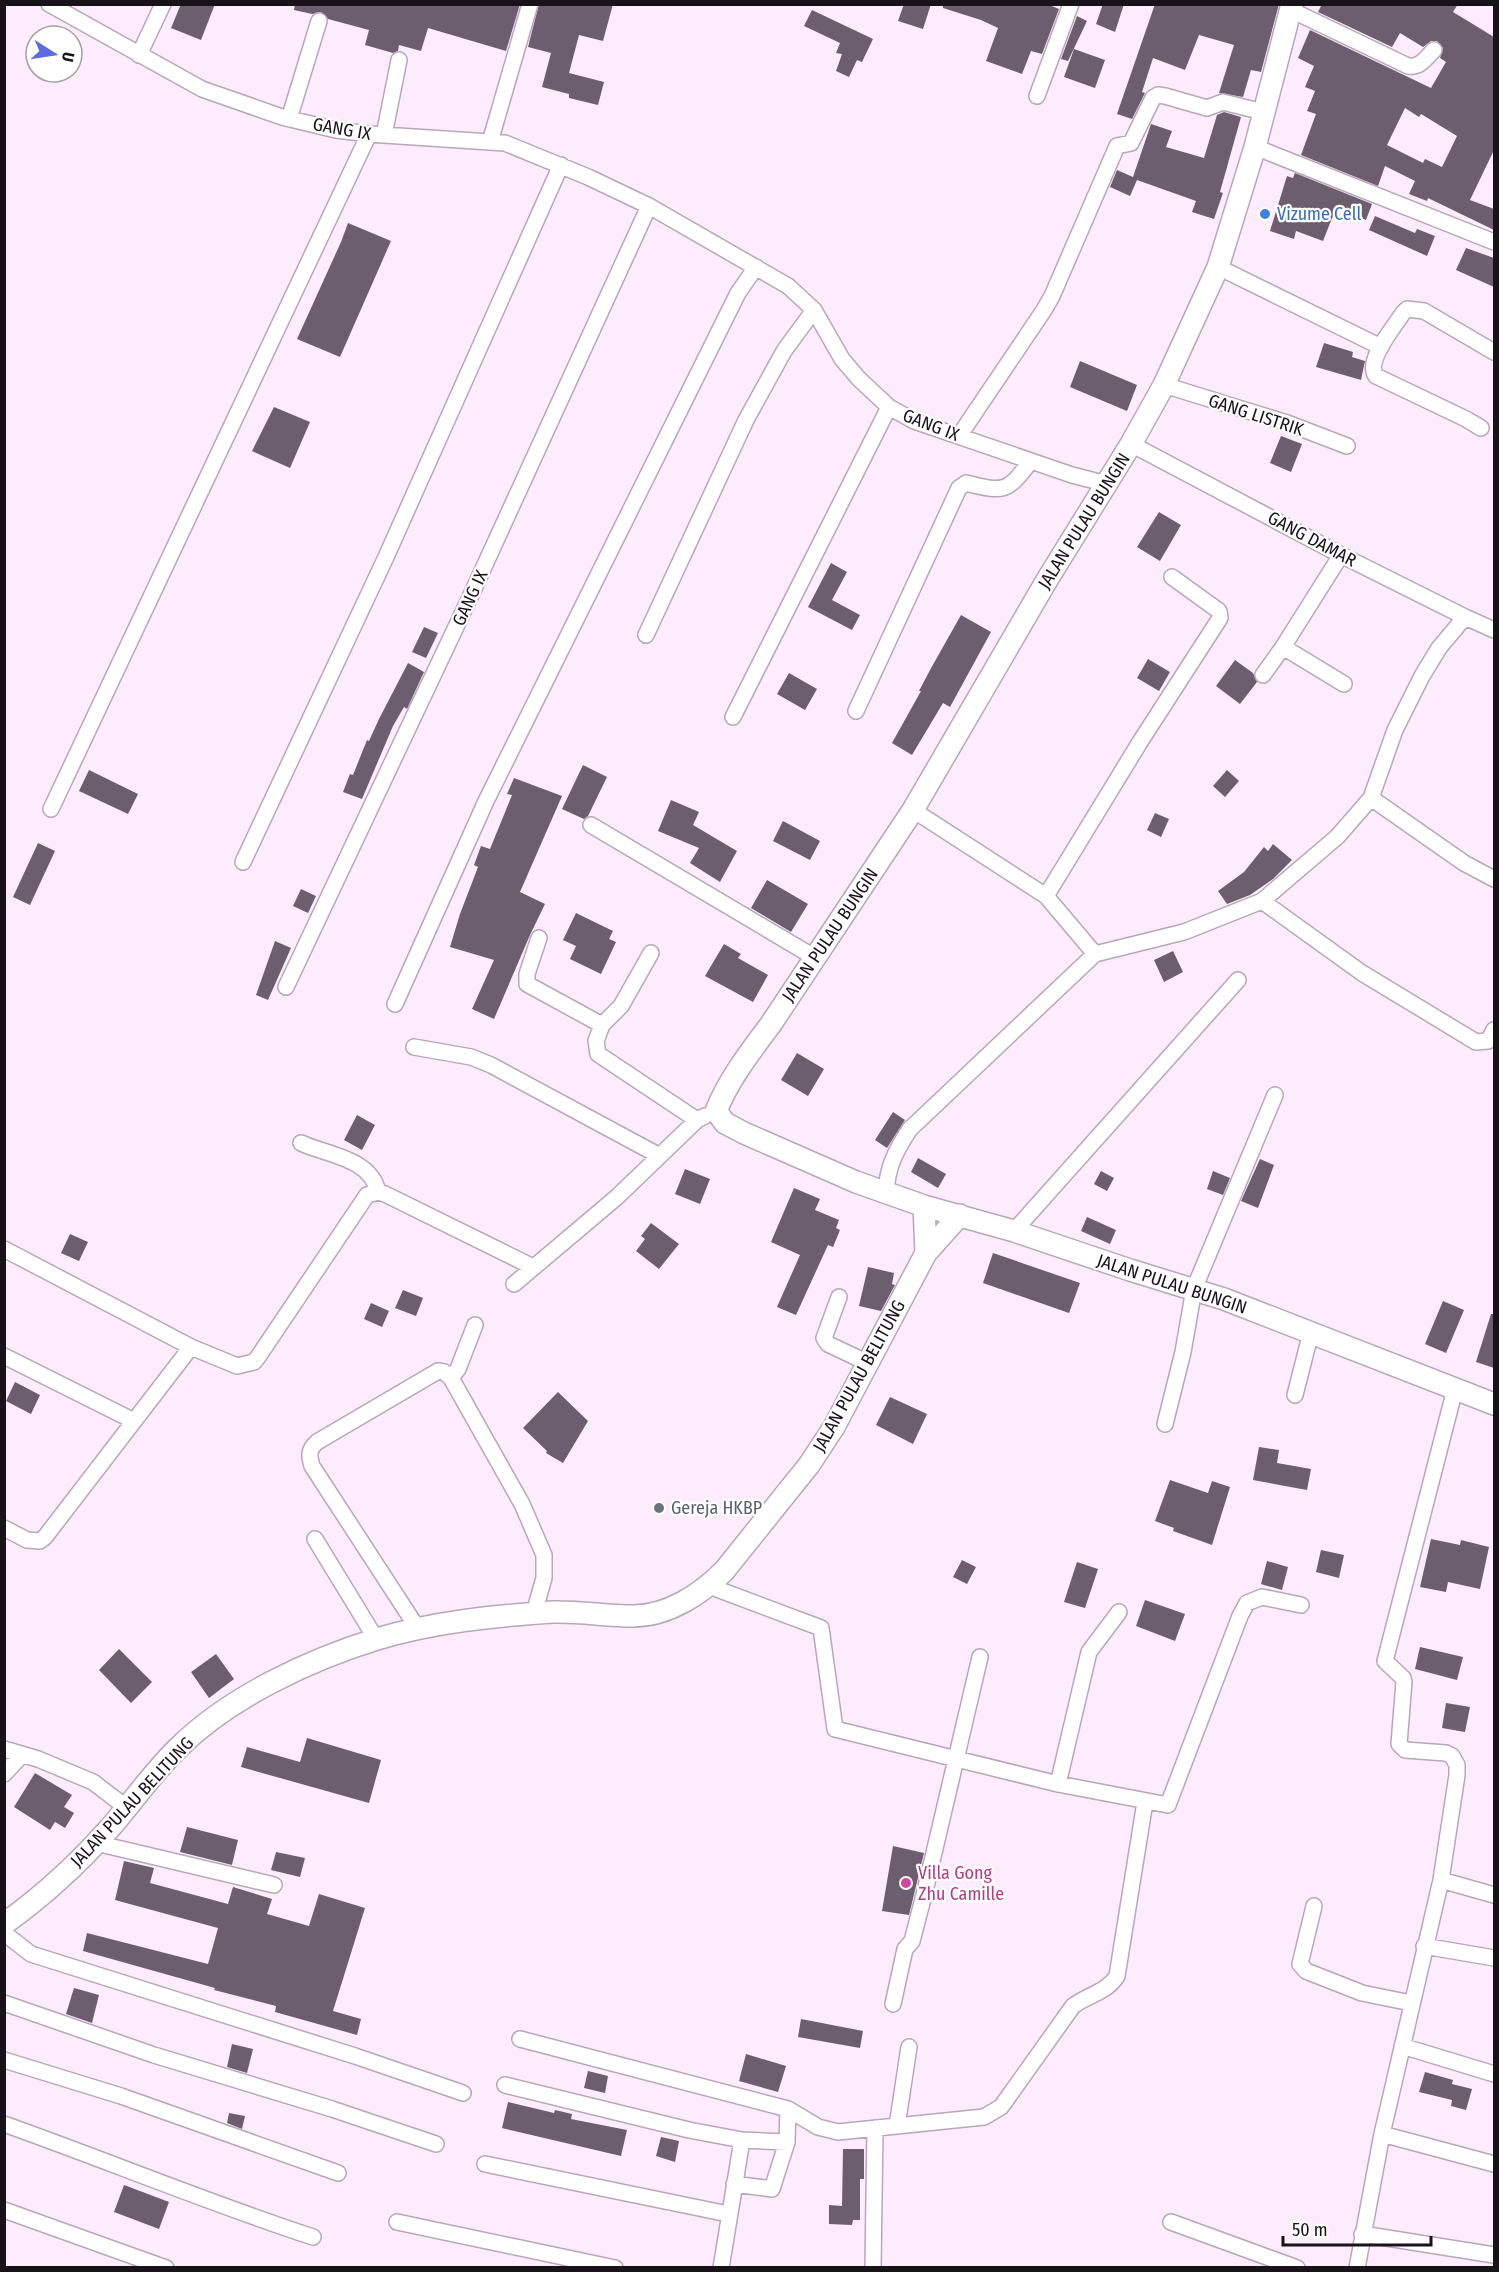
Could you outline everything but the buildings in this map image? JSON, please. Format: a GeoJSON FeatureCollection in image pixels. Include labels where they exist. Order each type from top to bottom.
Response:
{"type":"FeatureCollection","features":[{"type":"Feature","properties":{"kind":"street"},"geometry":{"type":"LineString","coordinates":[[139,55],[163,4]]}},
{"type":"Feature","properties":{"kind":"street"},"geometry":{"type":"LineString","coordinates":[[490,142],[530,4]]}},
{"type":"Feature","properties":{"kind":"street"},"geometry":{"type":"LineString","coordinates":[[1036,96],[1071,4]]}},
{"type":"Feature","properties":{"kind":"street","name":"GANG IX"},"geometry":{"type":"LineString","coordinates":[[52,5],[202,89],[289,118],[376,135],[490,142],[519,147],[561,165],[649,206],[777,278],[814,310],[842,359],[859,379],[889,407],[914,422],[1107,484]]}},
{"type":"Feature","properties":{"kind":"street"},"geometry":{"type":"LineString","coordinates":[[1292,7],[1408,66],[1419,65],[1434,50]]}},
{"type":"Feature","properties":{"kind":"street","name":"JALAN PULAU BUNGIN"},"geometry":{"type":"LineString","coordinates":[[1292,7],[1255,147],[1218,267],[1164,385],[913,810],[771,1024],[706,1116],[882,1192],[1014,1231],[1194,1289],[1494,1404]]}},
{"type":"Feature","properties":{"kind":"street"},"geometry":{"type":"LineString","coordinates":[[289,118],[319,21]]}},
{"type":"Feature","properties":{"kind":"street"},"geometry":{"type":"LineString","coordinates":[[51,809],[376,135],[399,60]]}},
{"type":"Feature","properties":{"kind":"street"},"geometry":{"type":"LineString","coordinates":[[959,436],[1044,310],[1117,146],[1131,143],[1153,98],[1158,95],[1165,96],[1207,108],[1223,102],[1263,112]]}},
{"type":"Feature","properties":{"kind":"street"},"geometry":{"type":"LineString","coordinates":[[1255,147],[1494,242]]}},
{"type":"Feature","properties":{"kind":"street"},"geometry":{"type":"LineString","coordinates":[[243,862],[387,557],[561,165]]}},
{"type":"Feature","properties":{"kind":"street","name":"GANG IX"},"geometry":{"type":"LineString","coordinates":[[286,987],[467,603],[649,206]]}},
{"type":"Feature","properties":{"kind":"street"},"geometry":{"type":"LineString","coordinates":[[395,1004],[498,777],[738,293],[756,267]]}},
{"type":"Feature","properties":{"kind":"street"},"geometry":{"type":"LineString","coordinates":[[1218,267],[1381,347]]}},
{"type":"Feature","properties":{"kind":"street"},"geometry":{"type":"LineString","coordinates":[[1481,428],[1376,376],[1373,368],[1381,347],[1407,309],[1424,311],[1493,348]]}},
{"type":"Feature","properties":{"kind":"street"},"geometry":{"type":"LineString","coordinates":[[646,634],[746,420],[784,351],[814,310]]}},
{"type":"Feature","properties":{"kind":"street","name":"GANG LISTRIK"},"geometry":{"type":"LineString","coordinates":[[1164,385],[1287,423],[1347,447]]}},
{"type":"Feature","properties":{"kind":"street"},"geometry":{"type":"LineString","coordinates":[[733,717],[889,407]]}},
{"type":"Feature","properties":{"kind":"street","name":"GANG DAMAR"},"geometry":{"type":"LineString","coordinates":[[1131,444],[1341,555],[1494,630]]}},
{"type":"Feature","properties":{"kind":"street"},"geometry":{"type":"LineString","coordinates":[[856,711],[959,488],[966,483],[1003,489],[1014,483],[1031,461]]}},
{"type":"Feature","properties":{"kind":"street"},"geometry":{"type":"LineString","coordinates":[[1263,675],[1341,555]]}},
{"type":"Feature","properties":{"kind":"street"},"geometry":{"type":"LineString","coordinates":[[1046,896],[1140,742],[1220,618],[1219,611],[1172,577]]}},
{"type":"Feature","properties":{"kind":"street"},"geometry":{"type":"LineString","coordinates":[[882,1192],[896,1149],[910,1129],[1095,954],[1184,932],[1262,901],[1337,837],[1371,798],[1395,730],[1422,676],[1439,648],[1465,617]]}},
{"type":"Feature","properties":{"kind":"street"},"geometry":{"type":"LineString","coordinates":[[1283,647],[1344,684]]}},
{"type":"Feature","properties":{"kind":"street"},"geometry":{"type":"LineString","coordinates":[[1371,798],[1464,862],[1494,879]]}},
{"type":"Feature","properties":{"kind":"street"},"geometry":{"type":"LineString","coordinates":[[913,810],[1046,896],[1095,954]]}},
{"type":"Feature","properties":{"kind":"street"},"geometry":{"type":"LineString","coordinates":[[591,825],[814,957]]}},
{"type":"Feature","properties":{"kind":"street"},"geometry":{"type":"LineString","coordinates":[[1262,901],[1362,973],[1476,1042],[1488,1041],[1494,1030]]}},
{"type":"Feature","properties":{"kind":"street"},"geometry":{"type":"LineString","coordinates":[[539,939],[527,974],[527,984],[602,1025]]}},
{"type":"Feature","properties":{"kind":"street"},"geometry":{"type":"LineString","coordinates":[[514,1284],[617,1197],[658,1155],[706,1116],[598,1054],[596,1041],[602,1025],[621,1006],[651,953]]}},
{"type":"Feature","properties":{"kind":"street"},"geometry":{"type":"LineString","coordinates":[[1014,1231],[1238,980]]}},
{"type":"Feature","properties":{"kind":"street"},"geometry":{"type":"LineString","coordinates":[[414,1047],[471,1057],[492,1065],[658,1155]]}},
{"type":"Feature","properties":{"kind":"street"},"geometry":{"type":"LineString","coordinates":[[1165,1424],[1183,1352],[1194,1289],[1275,1095]]}},
{"type":"Feature","properties":{"kind":"street"},"geometry":{"type":"LineString","coordinates":[[301,1143],[360,1166],[375,1183],[378,1192]]}},
{"type":"Feature","properties":{"kind":"street"},"geometry":{"type":"LineString","coordinates":[[4,1249],[191,1347],[237,1366],[254,1362],[367,1195],[378,1192],[533,1267]]}},
{"type":"Feature","properties":{"kind":"street"},"geometry":{"type":"LineString","coordinates":[[924,1206],[926,1253]]}},
{"type":"Feature","properties":{"kind":"street","name":"JALAN PULAU BELITUNG"},"geometry":{"type":"LineString","coordinates":[[4,1924],[39,1898],[96,1843],[120,1802],[180,1746],[256,1689],[376,1639],[418,1629],[534,1613],[634,1616],[649,1614],[669,1608],[709,1586],[809,1465],[834,1427],[860,1359],[926,1253],[960,1215]]}},
{"type":"Feature","properties":{"kind":"street"},"geometry":{"type":"LineString","coordinates":[[839,1297],[824,1338],[828,1344],[860,1359]]}},
{"type":"Feature","properties":{"kind":"street"},"geometry":{"type":"LineString","coordinates":[[451,1378],[458,1369],[475,1325]]}},
{"type":"Feature","properties":{"kind":"street"},"geometry":{"type":"LineString","coordinates":[[1295,1395],[1311,1332]]}},
{"type":"Feature","properties":{"kind":"street"},"geometry":{"type":"LineString","coordinates":[[4,1528],[27,1540],[40,1541],[45,1537],[191,1347]]}},
{"type":"Feature","properties":{"kind":"street"},"geometry":{"type":"LineString","coordinates":[[4,1356],[134,1421]]}},
{"type":"Feature","properties":{"kind":"street"},"geometry":{"type":"LineString","coordinates":[[418,1629],[312,1466],[309,1454],[311,1447],[317,1442],[438,1371],[444,1371],[451,1378],[522,1504],[544,1555],[544,1578],[534,1613]]}},
{"type":"Feature","properties":{"kind":"street"},"geometry":{"type":"LineString","coordinates":[[1357,2268],[1382,2134],[1441,1880],[1455,1797],[1457,1765],[1452,1756],[1446,1753],[1406,1750],[1399,1744],[1404,1682],[1403,1678],[1385,1661],[1455,1389]]}},
{"type":"Feature","properties":{"kind":"street"},"geometry":{"type":"LineString","coordinates":[[315,1539],[376,1639]]}},
{"type":"Feature","properties":{"kind":"street"},"geometry":{"type":"LineString","coordinates":[[709,1586],[821,1628],[835,1729],[1058,1784],[1168,1805],[1247,1603],[1262,1597],[1301,1605]]}},
{"type":"Feature","properties":{"kind":"street"},"geometry":{"type":"LineString","coordinates":[[1058,1784],[1089,1652],[1119,1612]]}},
{"type":"Feature","properties":{"kind":"street"},"geometry":{"type":"LineString","coordinates":[[892,2004],[905,1949],[912,1941],[926,1891],[980,1657]]}},
{"type":"Feature","properties":{"kind":"street"},"geometry":{"type":"LineString","coordinates":[[4,1749],[93,1782],[120,1802]]}},
{"type":"Feature","properties":{"kind":"street"},"geometry":{"type":"LineString","coordinates":[[4,1774],[22,1755]]}},
{"type":"Feature","properties":{"kind":"street"},"geometry":{"type":"LineString","coordinates":[[520,2039],[788,2109],[826,2130],[838,2132],[984,2116],[1001,2107],[1074,2006],[1081,2000],[1107,1989],[1118,1976],[1145,1802]]}},
{"type":"Feature","properties":{"kind":"street"},"geometry":{"type":"LineString","coordinates":[[96,1843],[274,1885]]}},
{"type":"Feature","properties":{"kind":"street"},"geometry":{"type":"LineString","coordinates":[[1441,1880],[1494,1895]]}},
{"type":"Feature","properties":{"kind":"street"},"geometry":{"type":"LineString","coordinates":[[1314,1906],[1300,1964],[1305,1971],[1362,1993],[1411,2003]]}},
{"type":"Feature","properties":{"kind":"street"},"geometry":{"type":"LineString","coordinates":[[4,1933],[31,1954],[356,2056],[464,2093]]}},
{"type":"Feature","properties":{"kind":"street"},"geometry":{"type":"LineString","coordinates":[[1424,1946],[1494,1958]]}},
{"type":"Feature","properties":{"kind":"street"},"geometry":{"type":"LineString","coordinates":[[4,2003],[154,2055],[332,2109],[436,2144]]}},
{"type":"Feature","properties":{"kind":"street"},"geometry":{"type":"LineString","coordinates":[[1402,2046],[1494,2074]]}},
{"type":"Feature","properties":{"kind":"street"},"geometry":{"type":"LineString","coordinates":[[897,2126],[909,2047]]}},
{"type":"Feature","properties":{"kind":"street"},"geometry":{"type":"LineString","coordinates":[[4,2060],[121,2096],[338,2173]]}},
{"type":"Feature","properties":{"kind":"street"},"geometry":{"type":"LineString","coordinates":[[505,2085],[689,2130],[742,2140],[787,2142]]}},
{"type":"Feature","properties":{"kind":"street"},"geometry":{"type":"LineString","coordinates":[[734,2184],[772,2189],[787,2142],[788,2109]]}},
{"type":"Feature","properties":{"kind":"street"},"geometry":{"type":"LineString","coordinates":[[4,2124],[313,2238]]}},
{"type":"Feature","properties":{"kind":"street"},"geometry":{"type":"LineString","coordinates":[[873,2268],[875,2128]]}},
{"type":"Feature","properties":{"kind":"street"},"geometry":{"type":"LineString","coordinates":[[1382,2134],[1494,2164]]}},
{"type":"Feature","properties":{"kind":"street"},"geometry":{"type":"LineString","coordinates":[[721,2268],[728,2214],[742,2140]]}},
{"type":"Feature","properties":{"kind":"street"},"geometry":{"type":"LineString","coordinates":[[486,2164],[728,2214]]}},
{"type":"Feature","properties":{"kind":"street"},"geometry":{"type":"LineString","coordinates":[[4,2210],[166,2268]]}},
{"type":"Feature","properties":{"kind":"street"},"geometry":{"type":"LineString","coordinates":[[397,2222],[615,2268]]}},
{"type":"Feature","properties":{"kind":"street"},"geometry":{"type":"LineString","coordinates":[[1172,2222],[1297,2268]]}},
{"type":"Feature","properties":{"kind":"street"},"geometry":{"type":"LineString","coordinates":[[1362,2234],[1494,2255]]}},
{"type":"Feature","properties":{"kind":"place","name":"Vizume Cell"},"geometry":{"type":"Point","coordinates":[1265,214]}},
{"type":"Feature","properties":{"kind":"place","name":"Gereja HKBP"},"geometry":{"type":"Point","coordinates":[659,1508]}},
{"type":"Feature","properties":{"kind":"place","name":"Villa Gong Zhu Camille"},"geometry":{"type":"Point","coordinates":[906,1883]}}]}
